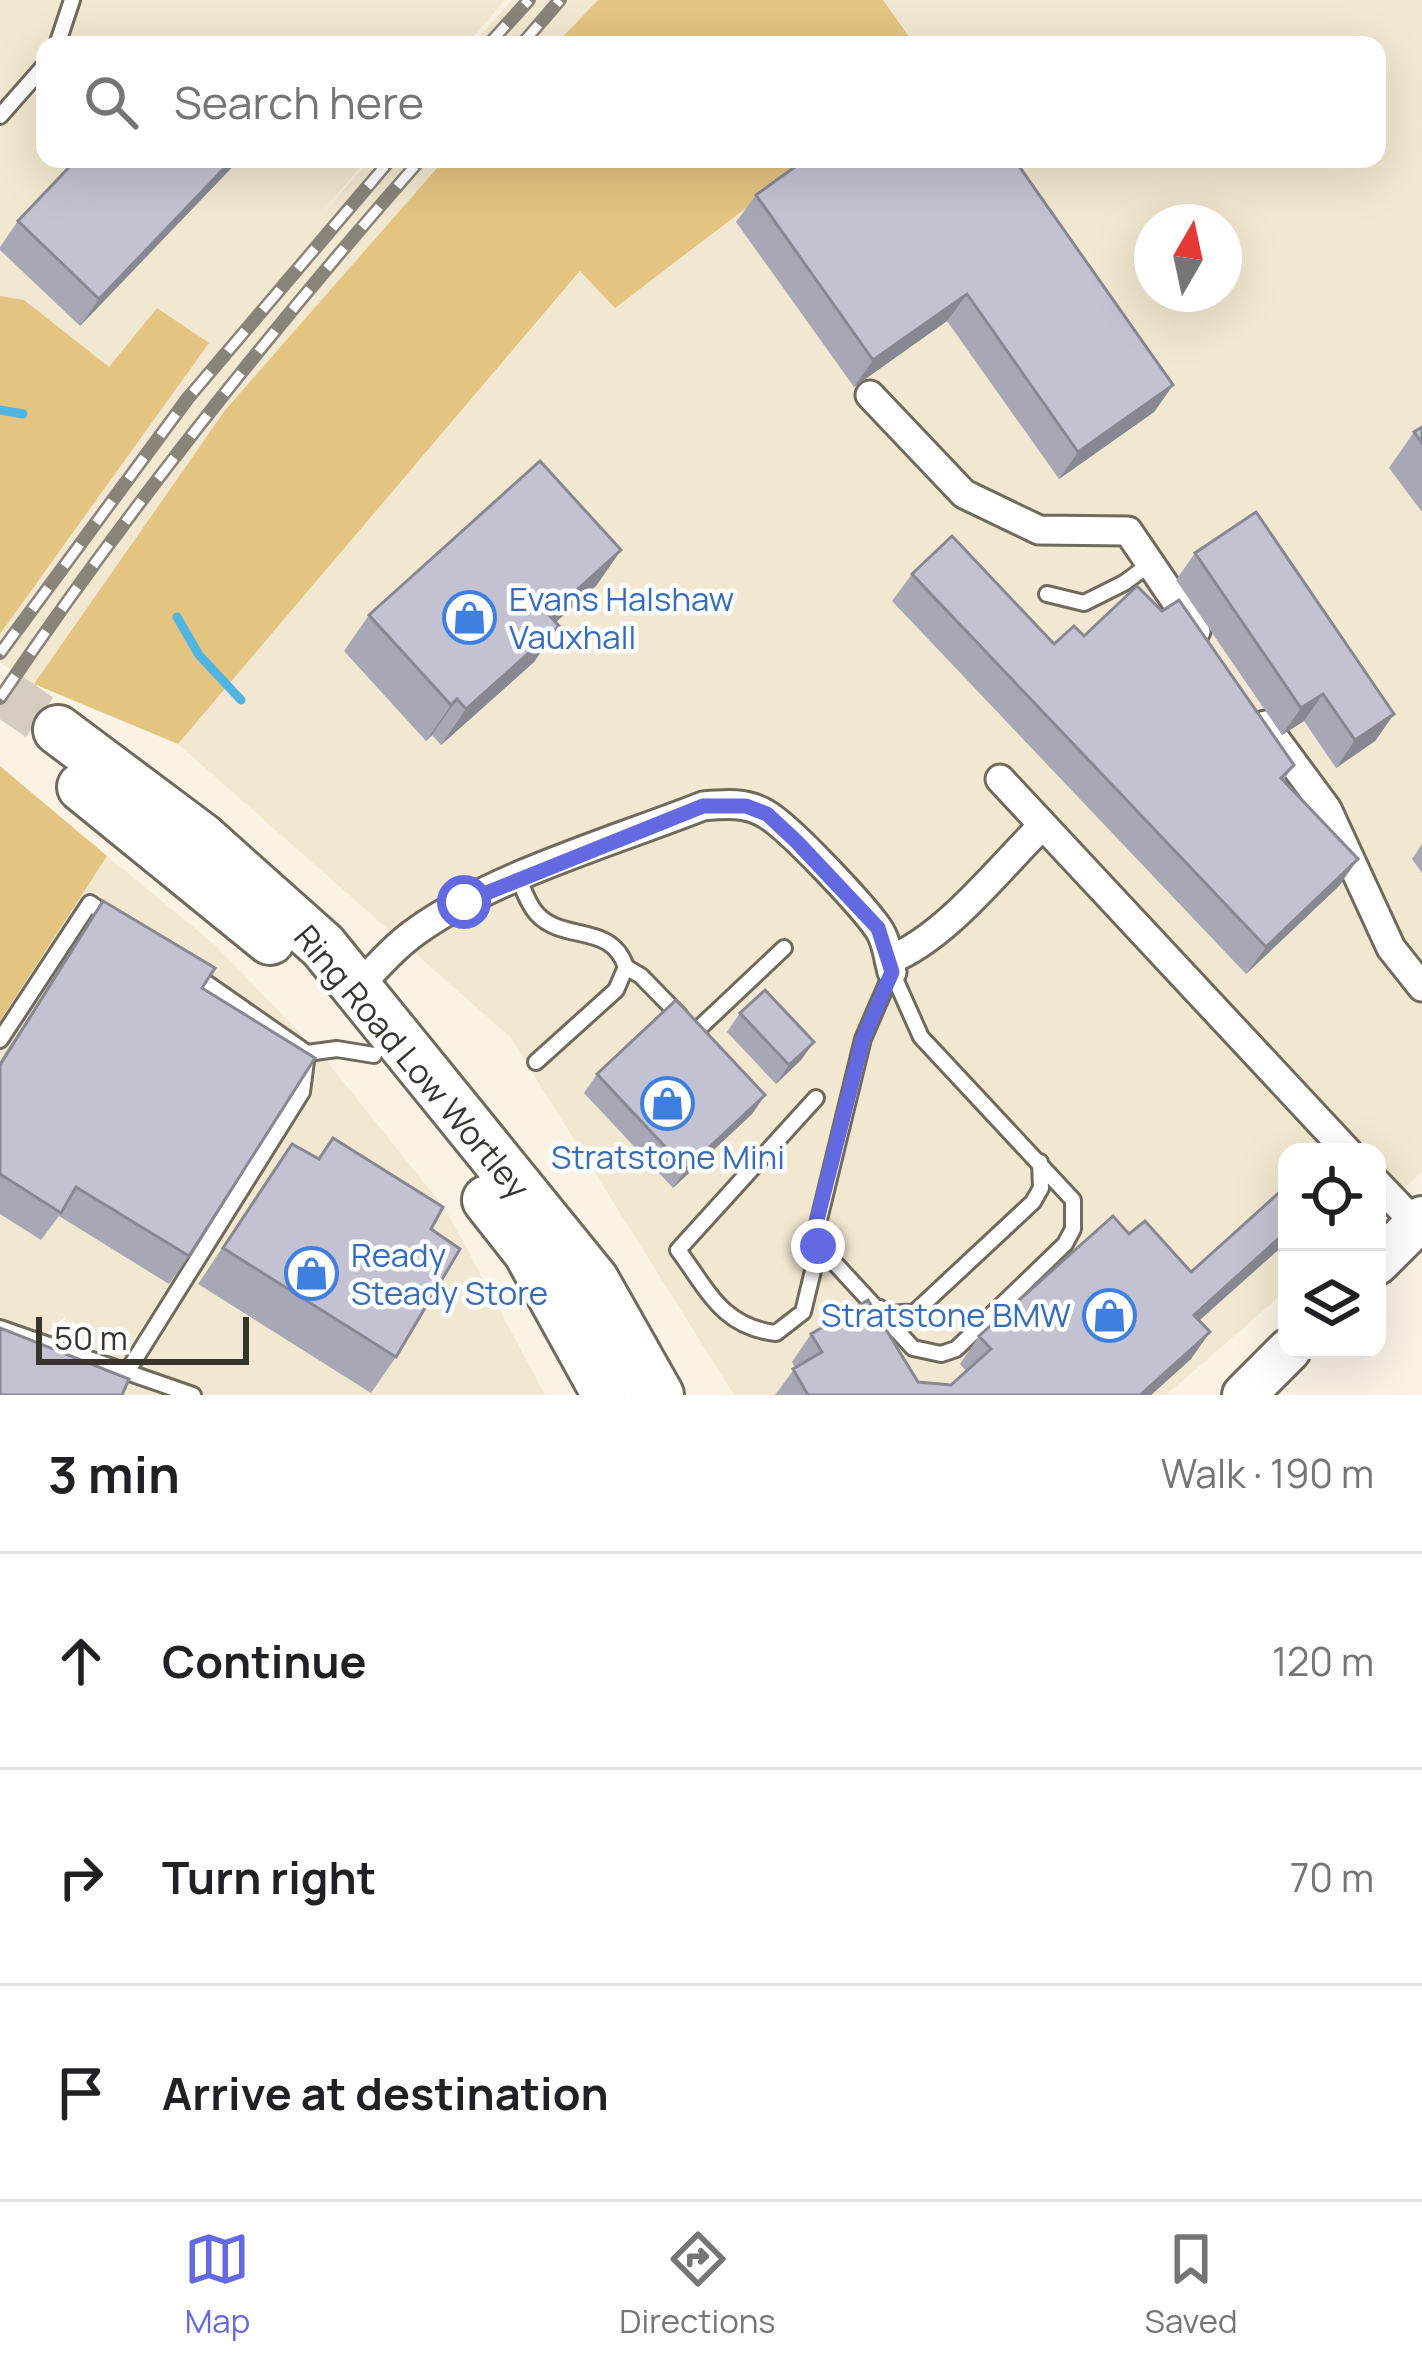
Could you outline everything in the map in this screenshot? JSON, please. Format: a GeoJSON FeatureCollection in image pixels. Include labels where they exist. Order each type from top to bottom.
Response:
{"type":"FeatureCollection","features":[{"type":"Feature","properties":{"kind":"highway","name":"Ring Road Low Wortley"},"geometry":{"type":"LineString","coordinates":[[607,1395],[528,1252],[308,971],[48,741],[201,837],[323,946],[594,1280],[659,1395]]}},
{"type":"Feature","properties":{"kind":"main road"},"geometry":{"type":"LineString","coordinates":[[1386,1254],[1419,1221]]}},
{"type":"Feature","properties":{"kind":"main road"},"geometry":{"type":"LineString","coordinates":[[1244,1395],[1280,1359]]}},
{"type":"Feature","properties":{"kind":"street"},"geometry":{"type":"LineString","coordinates":[[870,395],[964,494],[1039,530],[1128,531],[1214,656]]}},
{"type":"Feature","properties":{"kind":"street"},"geometry":{"type":"LineString","coordinates":[[1243,694],[1328,809],[1391,948],[1422,987]]}},
{"type":"Feature","properties":{"kind":"street"},"geometry":{"type":"LineString","coordinates":[[1000,779],[1340,1143]]}},
{"type":"Feature","properties":{"kind":"street"},"geometry":{"type":"LineString","coordinates":[[357,988],[389,953],[464,902],[703,806],[746,806],[767,814],[878,928],[891,966],[945,922],[1043,825]]}},
{"type":"Feature","properties":{"kind":"street"},"geometry":{"type":"LineString","coordinates":[[1386,1191],[1419,1221]]}},
{"type":"Feature","properties":{"kind":"lane"},"geometry":{"type":"LineString","coordinates":[[60,36],[72,0]]}},
{"type":"Feature","properties":{"kind":"lane"},"geometry":{"type":"LineString","coordinates":[[0,116],[36,75]]}},
{"type":"Feature","properties":{"kind":"lane"},"geometry":{"type":"LineString","coordinates":[[1047,594],[1084,604],[1150,564]]}},
{"type":"Feature","properties":{"kind":"lane"},"geometry":{"type":"LineString","coordinates":[[519,879],[539,917],[612,944],[622,953],[626,967],[616,990],[536,1062]]}},
{"type":"Feature","properties":{"kind":"lane"},"geometry":{"type":"LineString","coordinates":[[0,1040],[90,904],[127,928]]}},
{"type":"Feature","properties":{"kind":"lane"},"geometry":{"type":"LineString","coordinates":[[695,1032],[784,948]]}},
{"type":"Feature","properties":{"kind":"lane"},"geometry":{"type":"LineString","coordinates":[[182,966],[307,1053],[337,1049],[374,1055]]}},
{"type":"Feature","properties":{"kind":"lane"},"geometry":{"type":"LineString","coordinates":[[818,1246],[913,1348],[941,1354],[956,1349],[1065,1244],[1073,1228],[1073,1200],[921,1036],[891,966]]}},
{"type":"Feature","properties":{"kind":"lane"},"geometry":{"type":"LineString","coordinates":[[816,1098],[678,1250],[731,1319],[751,1330],[776,1333],[803,1312],[818,1246],[816,1224],[863,1039],[891,966]]}},
{"type":"Feature","properties":{"kind":"lane"},"geometry":{"type":"LineString","coordinates":[[626,967],[641,976],[707,1045]]}},
{"type":"Feature","properties":{"kind":"lane"},"geometry":{"type":"LineString","coordinates":[[127,1372],[302,1091],[307,1053]]}},
{"type":"Feature","properties":{"kind":"lane"},"geometry":{"type":"LineString","coordinates":[[874,1305],[890,1314],[915,1312],[1033,1202],[1041,1188],[1040,1162]]}},
{"type":"Feature","properties":{"kind":"lane"},"geometry":{"type":"LineString","coordinates":[[0,1328],[193,1395]]}},
{"type":"Feature","properties":{"kind":"shaded area"},"geometry":{"type":"Polygon","coordinates":[[[0,0],[505,0],[474,36],[36,36],[36,168],[359,168],[316,220],[363,168],[437,168],[226,409],[34,684],[0,663],[0,634],[208,343],[110,368],[24,300],[0,297],[0,0]]]}},
{"type":"Feature","properties":{"kind":"shaded area"},"geometry":{"type":"Polygon","coordinates":[[[512,0],[598,0],[564,36],[480,36],[512,0]]]}},
{"type":"Feature","properties":{"kind":"shaded area"},"geometry":{"type":"Polygon","coordinates":[[[598,0],[883,0],[909,36],[564,36],[598,0]]]}},
{"type":"Feature","properties":{"kind":"shaded area"},"geometry":{"type":"Polygon","coordinates":[[[883,0],[1422,0],[1422,1172],[1386,1204],[1386,1143],[1278,1143],[1278,1298],[1166,1395],[734,1395],[510,1037],[178,744],[581,271],[615,307],[798,168],[1386,168],[1386,36],[909,36],[883,0]]]}},
{"type":"Feature","properties":{"kind":"shaded area"},"geometry":{"type":"Polygon","coordinates":[[[437,168],[798,168],[615,308],[580,271],[178,744],[34,684],[226,409],[437,168]]]}},
{"type":"Feature","properties":{"kind":"shaded area"},"geometry":{"type":"Polygon","coordinates":[[[0,296],[24,300],[109,367],[157,308],[209,343],[0,634],[0,296]]]}},
{"type":"Feature","properties":{"kind":"shaded area"},"geometry":{"type":"Polygon","coordinates":[[[0,766],[107,856],[0,1021],[0,766]]]}},
{"type":"Feature","properties":{"kind":"shaded area"},"geometry":{"type":"Polygon","coordinates":[[[107,856],[215,945],[325,1059],[446,1210],[545,1395],[0,1395],[0,1021],[107,856]]]}},
{"type":"Feature","properties":{"kind":"building"},"geometry":{"type":"Polygon","coordinates":[[[68,168],[224,168],[99,299],[18,221],[68,168]]]}},
{"type":"Feature","properties":{"kind":"building"},"geometry":{"type":"Polygon","coordinates":[[[794,168],[1020,168],[1173,385],[1078,452],[967,294],[873,360],[756,195],[794,168]]]}},
{"type":"Feature","properties":{"kind":"building","name":"Evans Halshaw Vauxhall"},"geometry":{"type":"Polygon","coordinates":[[[540,461],[621,550],[549,615],[559,626],[466,709],[457,699],[451,705],[369,615],[540,461]]]}},
{"type":"Feature","properties":{"kind":"building"},"geometry":{"type":"Polygon","coordinates":[[[1256,512],[1394,714],[1355,740],[1323,694],[1301,708],[1195,553],[1256,512]]]}},
{"type":"Feature","properties":{"kind":"building"},"geometry":{"type":"Polygon","coordinates":[[[952,536],[1054,644],[1074,626],[1084,636],[1137,586],[1162,611],[1179,600],[1294,765],[1281,778],[1358,859],[1266,947],[912,574],[952,536]]]}},
{"type":"Feature","properties":{"kind":"building"},"geometry":{"type":"Polygon","coordinates":[[[103,901],[215,968],[202,988],[315,1058],[189,1256],[76,1187],[61,1213],[0,1174],[0,1065],[103,901]]]}},
{"type":"Feature","properties":{"kind":"building"},"geometry":{"type":"Polygon","coordinates":[[[765,990],[814,1042],[789,1065],[740,1013],[765,990]]]}},
{"type":"Feature","properties":{"kind":"building","name":"Stratstone Mini"},"geometry":{"type":"Polygon","coordinates":[[[676,1000],[765,1095],[686,1169],[597,1074],[676,1000]]]}},
{"type":"Feature","properties":{"kind":"building","name":"Ready Steady Store"},"geometry":{"type":"Polygon","coordinates":[[[333,1138],[443,1207],[431,1229],[460,1249],[396,1357],[223,1248],[292,1144],[319,1159],[333,1138]]]}},
{"type":"Feature","properties":{"kind":"building","name":"Stratstone BMW"},"geometry":{"type":"Polygon","coordinates":[[[1278,1194],[1278,1239],[1194,1315],[1210,1332],[1140,1395],[808,1395],[793,1369],[822,1352],[811,1334],[868,1300],[918,1382],[951,1385],[991,1349],[979,1336],[1113,1216],[1129,1234],[1145,1221],[1191,1272],[1278,1194]]]}},
{"type":"Feature","properties":{"kind":"building"},"geometry":{"type":"Polygon","coordinates":[[[0,1328],[129,1379],[122,1395],[0,1395],[0,1328]]]}},
{"type":"Feature","properties":{"kind":"waterway"},"geometry":{"type":"LineString","coordinates":[[0,410],[23,414]]}},
{"type":"Feature","properties":{"kind":"waterway"},"geometry":{"type":"LineString","coordinates":[[177,617],[199,655],[241,700]]}},
{"type":"Feature","properties":{"kind":"tunnel"},"geometry":{"type":"LineString","coordinates":[[0,690],[58,730]]}},
{"type":"Feature","properties":{"kind":"railway"},"geometry":{"type":"LineString","coordinates":[[496,36],[529,0]]}},
{"type":"Feature","properties":{"kind":"railway"},"geometry":{"type":"LineString","coordinates":[[529,36],[560,0]]}},
{"type":"Feature","properties":{"kind":"railway"},"geometry":{"type":"LineString","coordinates":[[0,653],[188,398],[383,168]]}},
{"type":"Feature","properties":{"kind":"railway"},"geometry":{"type":"LineString","coordinates":[[0,698],[202,422],[413,168]]}},
{"type":"Feature","properties":{"kind":"place","name":"Evans Halshaw Vauxhall"},"geometry":{"type":"Point","coordinates":[470,618]}},
{"type":"Feature","properties":{"kind":"place","name":"Stratstone Mini"},"geometry":{"type":"Point","coordinates":[668,1103]}},
{"type":"Feature","properties":{"kind":"place","name":"Ready Steady Store"},"geometry":{"type":"Point","coordinates":[312,1274]}},
{"type":"Feature","properties":{"kind":"place","name":"Stratstone BMW"},"geometry":{"type":"Point","coordinates":[1110,1315]}},
{"type":"Feature","properties":{"kind":"route"},"geometry":{"type":"LineString","coordinates":[[464,902],[703,806],[746,806],[767,814],[796,841],[878,928],[892,972],[863,1039],[816,1224],[818,1246]]}}]}
